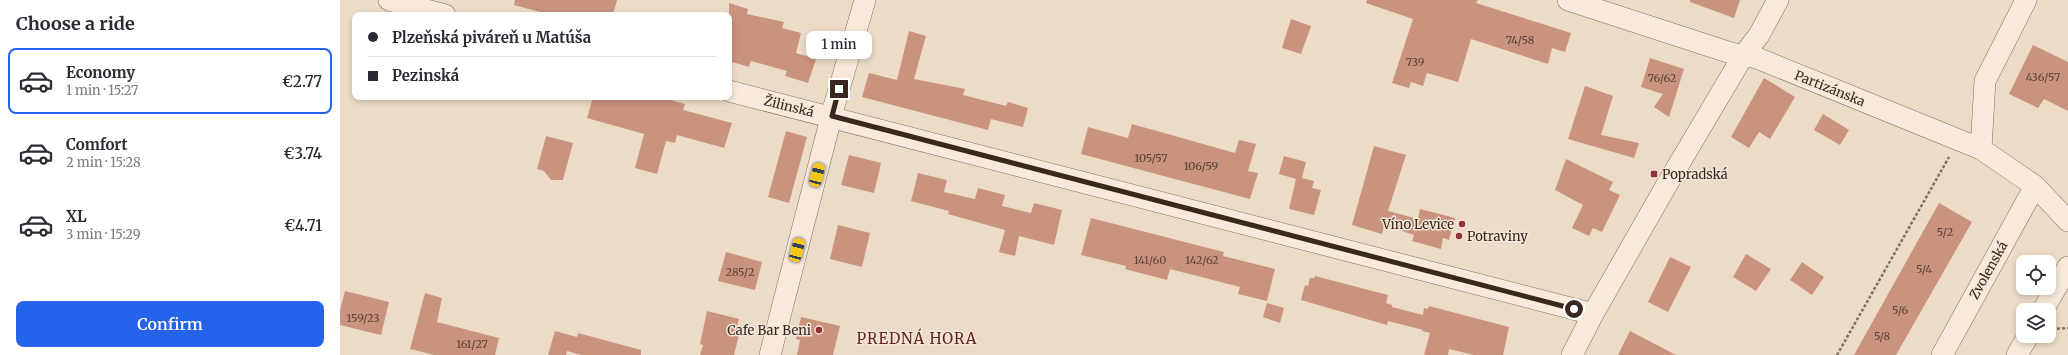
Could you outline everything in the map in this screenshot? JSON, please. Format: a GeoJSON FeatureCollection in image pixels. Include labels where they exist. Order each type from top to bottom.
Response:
{"type":"FeatureCollection","features":[{"type":"Feature","properties":{"kind":"street"},"geometry":{"type":"LineString","coordinates":[[389,0],[434,12]]}},
{"type":"Feature","properties":{"kind":"street"},"geometry":{"type":"LineString","coordinates":[[770,355],[832,116],[865,0]]}},
{"type":"Feature","properties":{"kind":"street","name":"Partizánska"},"geometry":{"type":"LineString","coordinates":[[1568,0],[1728,52],[1757,58],[1981,149],[2035,186],[2068,222]]}},
{"type":"Feature","properties":{"kind":"street"},"geometry":{"type":"LineString","coordinates":[[1572,355],[1593,314],[1743,56],[1759,35],[1778,0]]}},
{"type":"Feature","properties":{"kind":"street"},"geometry":{"type":"LineString","coordinates":[[1981,149],[1985,81],[2026,0]]}},
{"type":"Feature","properties":{"kind":"street","name":"Žilinská"},"geometry":{"type":"LineString","coordinates":[[732,92],[832,116],[1593,314]]}},
{"type":"Feature","properties":{"kind":"street","name":"Zvolenská"},"geometry":{"type":"LineString","coordinates":[[1942,355],[2035,186]]}},
{"type":"Feature","properties":{"kind":"street"},"geometry":{"type":"LineString","coordinates":[[2047,303],[2068,267]]}},
{"type":"Feature","properties":{"kind":"street"},"geometry":{"type":"LineString","coordinates":[[2017,355],[2024,343]]}},
{"type":"Feature","properties":{"kind":"path"},"geometry":{"type":"LineString","coordinates":[[1838,355],[1950,155]]}},
{"type":"Feature","properties":{"kind":"path"},"geometry":{"type":"LineString","coordinates":[[2056,329],[2068,328]]}},
{"type":"Feature","properties":{"kind":"building"},"geometry":{"type":"Polygon","coordinates":[[[515,0],[617,0],[614,12],[540,12],[514,5],[515,0]]]}},
{"type":"Feature","properties":{"kind":"building"},"geometry":{"type":"Polygon","coordinates":[[[1367,0],[1478,0],[1476,3],[1571,33],[1565,52],[1552,48],[1548,64],[1471,39],[1458,82],[1427,73],[1423,86],[1411,82],[1409,88],[1392,83],[1413,19],[1366,3],[1367,0]]]}},
{"type":"Feature","properties":{"kind":"building"},"geometry":{"type":"Polygon","coordinates":[[[1690,0],[1740,0],[1734,18],[1690,2],[1690,0]]]}},
{"type":"Feature","properties":{"kind":"building"},"geometry":{"type":"Polygon","coordinates":[[[729,3],[748,9],[747,14],[784,22],[782,28],[801,33],[796,53],[816,59],[808,83],[785,76],[787,71],[751,61],[749,67],[732,62],[732,12],[729,12],[729,3]]]}},
{"type":"Feature","properties":{"kind":"building"},"geometry":{"type":"Polygon","coordinates":[[[1291,19],[1311,26],[1301,54],[1282,48],[1291,19]]]}},
{"type":"Feature","properties":{"kind":"building"},"geometry":{"type":"Polygon","coordinates":[[[909,31],[926,36],[914,79],[965,89],[963,95],[1006,106],[1008,102],[1028,108],[1023,127],[991,119],[988,130],[862,97],[869,73],[897,80],[909,31]]]}},
{"type":"Feature","properties":{"kind":"building"},"geometry":{"type":"Polygon","coordinates":[[[2033,45],[2068,62],[2068,111],[2044,99],[2038,108],[2009,94],[2033,45]]]}},
{"type":"Feature","properties":{"kind":"building"},"geometry":{"type":"Polygon","coordinates":[[[1650,58],[1684,69],[1669,117],[1654,107],[1663,94],[1641,87],[1650,58]]]}},
{"type":"Feature","properties":{"kind":"building"},"geometry":{"type":"Polygon","coordinates":[[[1764,78],[1795,97],[1770,139],[1759,132],[1749,148],[1731,137],[1764,78]]]}},
{"type":"Feature","properties":{"kind":"building"},"geometry":{"type":"Polygon","coordinates":[[[1585,86],[1613,96],[1601,135],[1639,143],[1634,158],[1568,139],[1585,86]]]}},
{"type":"Feature","properties":{"kind":"building"},"geometry":{"type":"Polygon","coordinates":[[[592,100],[670,100],[685,104],[683,110],[732,123],[724,148],[677,135],[675,143],[666,141],[657,174],[635,168],[644,134],[587,118],[592,100]]]}},
{"type":"Feature","properties":{"kind":"building"},"geometry":{"type":"Polygon","coordinates":[[[1823,114],[1849,130],[1840,145],[1814,130],[1823,114]]]}},
{"type":"Feature","properties":{"kind":"building"},"geometry":{"type":"Polygon","coordinates":[[[1132,124],[1235,153],[1239,140],[1256,144],[1248,171],[1258,173],[1250,199],[1081,154],[1088,127],[1128,138],[1132,124]]]}},
{"type":"Feature","properties":{"kind":"building"},"geometry":{"type":"Polygon","coordinates":[[[786,131],[807,137],[789,203],[768,197],[786,131]]]}},
{"type":"Feature","properties":{"kind":"building"},"geometry":{"type":"Polygon","coordinates":[[[546,136],[573,143],[563,180],[551,180],[544,171],[537,169],[546,136]]]}},
{"type":"Feature","properties":{"kind":"building"},"geometry":{"type":"Polygon","coordinates":[[[1374,146],[1406,155],[1388,211],[1418,219],[1420,209],[1455,218],[1449,240],[1443,238],[1441,249],[1412,241],[1414,235],[1384,225],[1382,234],[1352,225],[1374,146]]]}},
{"type":"Feature","properties":{"kind":"building"},"geometry":{"type":"Polygon","coordinates":[[[849,155],[881,163],[874,193],[841,185],[849,155]]]}},
{"type":"Feature","properties":{"kind":"building"},"geometry":{"type":"Polygon","coordinates":[[[1284,156],[1306,162],[1302,178],[1314,181],[1312,188],[1321,190],[1314,215],[1289,209],[1296,179],[1279,174],[1284,156]]]}},
{"type":"Feature","properties":{"kind":"building"},"geometry":{"type":"Polygon","coordinates":[[[1566,159],[1613,182],[1609,190],[1620,195],[1602,232],[1593,228],[1589,236],[1572,228],[1583,205],[1555,190],[1566,159]]]}},
{"type":"Feature","properties":{"kind":"building"},"geometry":{"type":"Polygon","coordinates":[[[918,173],[947,180],[944,192],[975,199],[978,188],[1005,195],[1002,206],[1031,213],[1034,203],[1062,210],[1054,245],[1019,236],[1015,256],[999,252],[1005,230],[948,214],[949,211],[911,201],[918,173]]]}},
{"type":"Feature","properties":{"kind":"building"},"geometry":{"type":"Polygon","coordinates":[[[1939,203],[1972,222],[1896,355],[1854,355],[1939,203]]]}},
{"type":"Feature","properties":{"kind":"building"},"geometry":{"type":"Polygon","coordinates":[[[1091,218],[1224,252],[1223,256],[1275,269],[1267,301],[1238,294],[1240,287],[1170,269],[1167,280],[1125,269],[1126,266],[1081,255],[1091,218]]]}},
{"type":"Feature","properties":{"kind":"building"},"geometry":{"type":"Polygon","coordinates":[[[838,225],[870,233],[862,267],[830,259],[838,225]]]}},
{"type":"Feature","properties":{"kind":"building"},"geometry":{"type":"Polygon","coordinates":[[[726,252],[762,262],[755,290],[718,281],[726,252]]]}},
{"type":"Feature","properties":{"kind":"building"},"geometry":{"type":"Polygon","coordinates":[[[1746,254],[1771,269],[1756,291],[1733,277],[1746,254]]]}},
{"type":"Feature","properties":{"kind":"building"},"geometry":{"type":"Polygon","coordinates":[[[1670,257],[1691,267],[1668,312],[1648,302],[1670,257]]]}},
{"type":"Feature","properties":{"kind":"building"},"geometry":{"type":"Polygon","coordinates":[[[1802,262],[1824,277],[1812,295],[1790,280],[1802,262]]]}},
{"type":"Feature","properties":{"kind":"building"},"geometry":{"type":"Polygon","coordinates":[[[1315,276],[1388,295],[1386,303],[1392,305],[1392,307],[1423,315],[1424,308],[1428,309],[1429,306],[1509,327],[1503,355],[1474,355],[1449,349],[1448,355],[1424,355],[1430,333],[1388,321],[1387,325],[1301,300],[1305,285],[1308,286],[1310,278],[1315,278],[1315,276]]]}},
{"type":"Feature","properties":{"kind":"building"},"geometry":{"type":"Polygon","coordinates":[[[345,291],[389,302],[381,335],[340,325],[340,310],[345,291]]]}},
{"type":"Feature","properties":{"kind":"building"},"geometry":{"type":"Polygon","coordinates":[[[425,293],[442,298],[437,322],[499,338],[495,355],[434,355],[410,349],[425,293]]]}},
{"type":"Feature","properties":{"kind":"building"},"geometry":{"type":"Polygon","coordinates":[[[1267,303],[1284,308],[1280,323],[1263,317],[1267,303]]]}},
{"type":"Feature","properties":{"kind":"building"},"geometry":{"type":"Polygon","coordinates":[[[707,311],[739,319],[736,330],[740,331],[734,355],[700,355],[703,345],[700,344],[707,311]]]}},
{"type":"Feature","properties":{"kind":"building"},"geometry":{"type":"Polygon","coordinates":[[[801,317],[840,326],[833,355],[797,355],[800,340],[796,339],[801,317]]]}},
{"type":"Feature","properties":{"kind":"building"},"geometry":{"type":"Polygon","coordinates":[[[555,331],[577,337],[578,333],[641,350],[641,355],[581,355],[567,351],[566,355],[548,355],[555,331]]]}},
{"type":"Feature","properties":{"kind":"building"},"geometry":{"type":"Polygon","coordinates":[[[1630,331],[1676,355],[1618,355],[1630,331]]]}},
{"type":"Feature","properties":{"kind":"place","name":"Popradská"},"geometry":{"type":"Point","coordinates":[1654,174]}},
{"type":"Feature","properties":{"kind":"place","name":"Víno Levice"},"geometry":{"type":"Point","coordinates":[1462,224]}},
{"type":"Feature","properties":{"kind":"place","name":"Potraviny"},"geometry":{"type":"Point","coordinates":[1459,236]}},
{"type":"Feature","properties":{"kind":"place","name":"Cafe Bar Beni"},"geometry":{"type":"Point","coordinates":[819,330]}},
{"type":"Feature","properties":{"kind":"district","name":"PREDNÁ HORA"},"geometry":{"type":"Point","coordinates":[917,339]}},
{"type":"Feature","properties":{"kind":"route"},"geometry":{"type":"LineString","coordinates":[[839,89],[832,116],[1574,309]]}}]}
